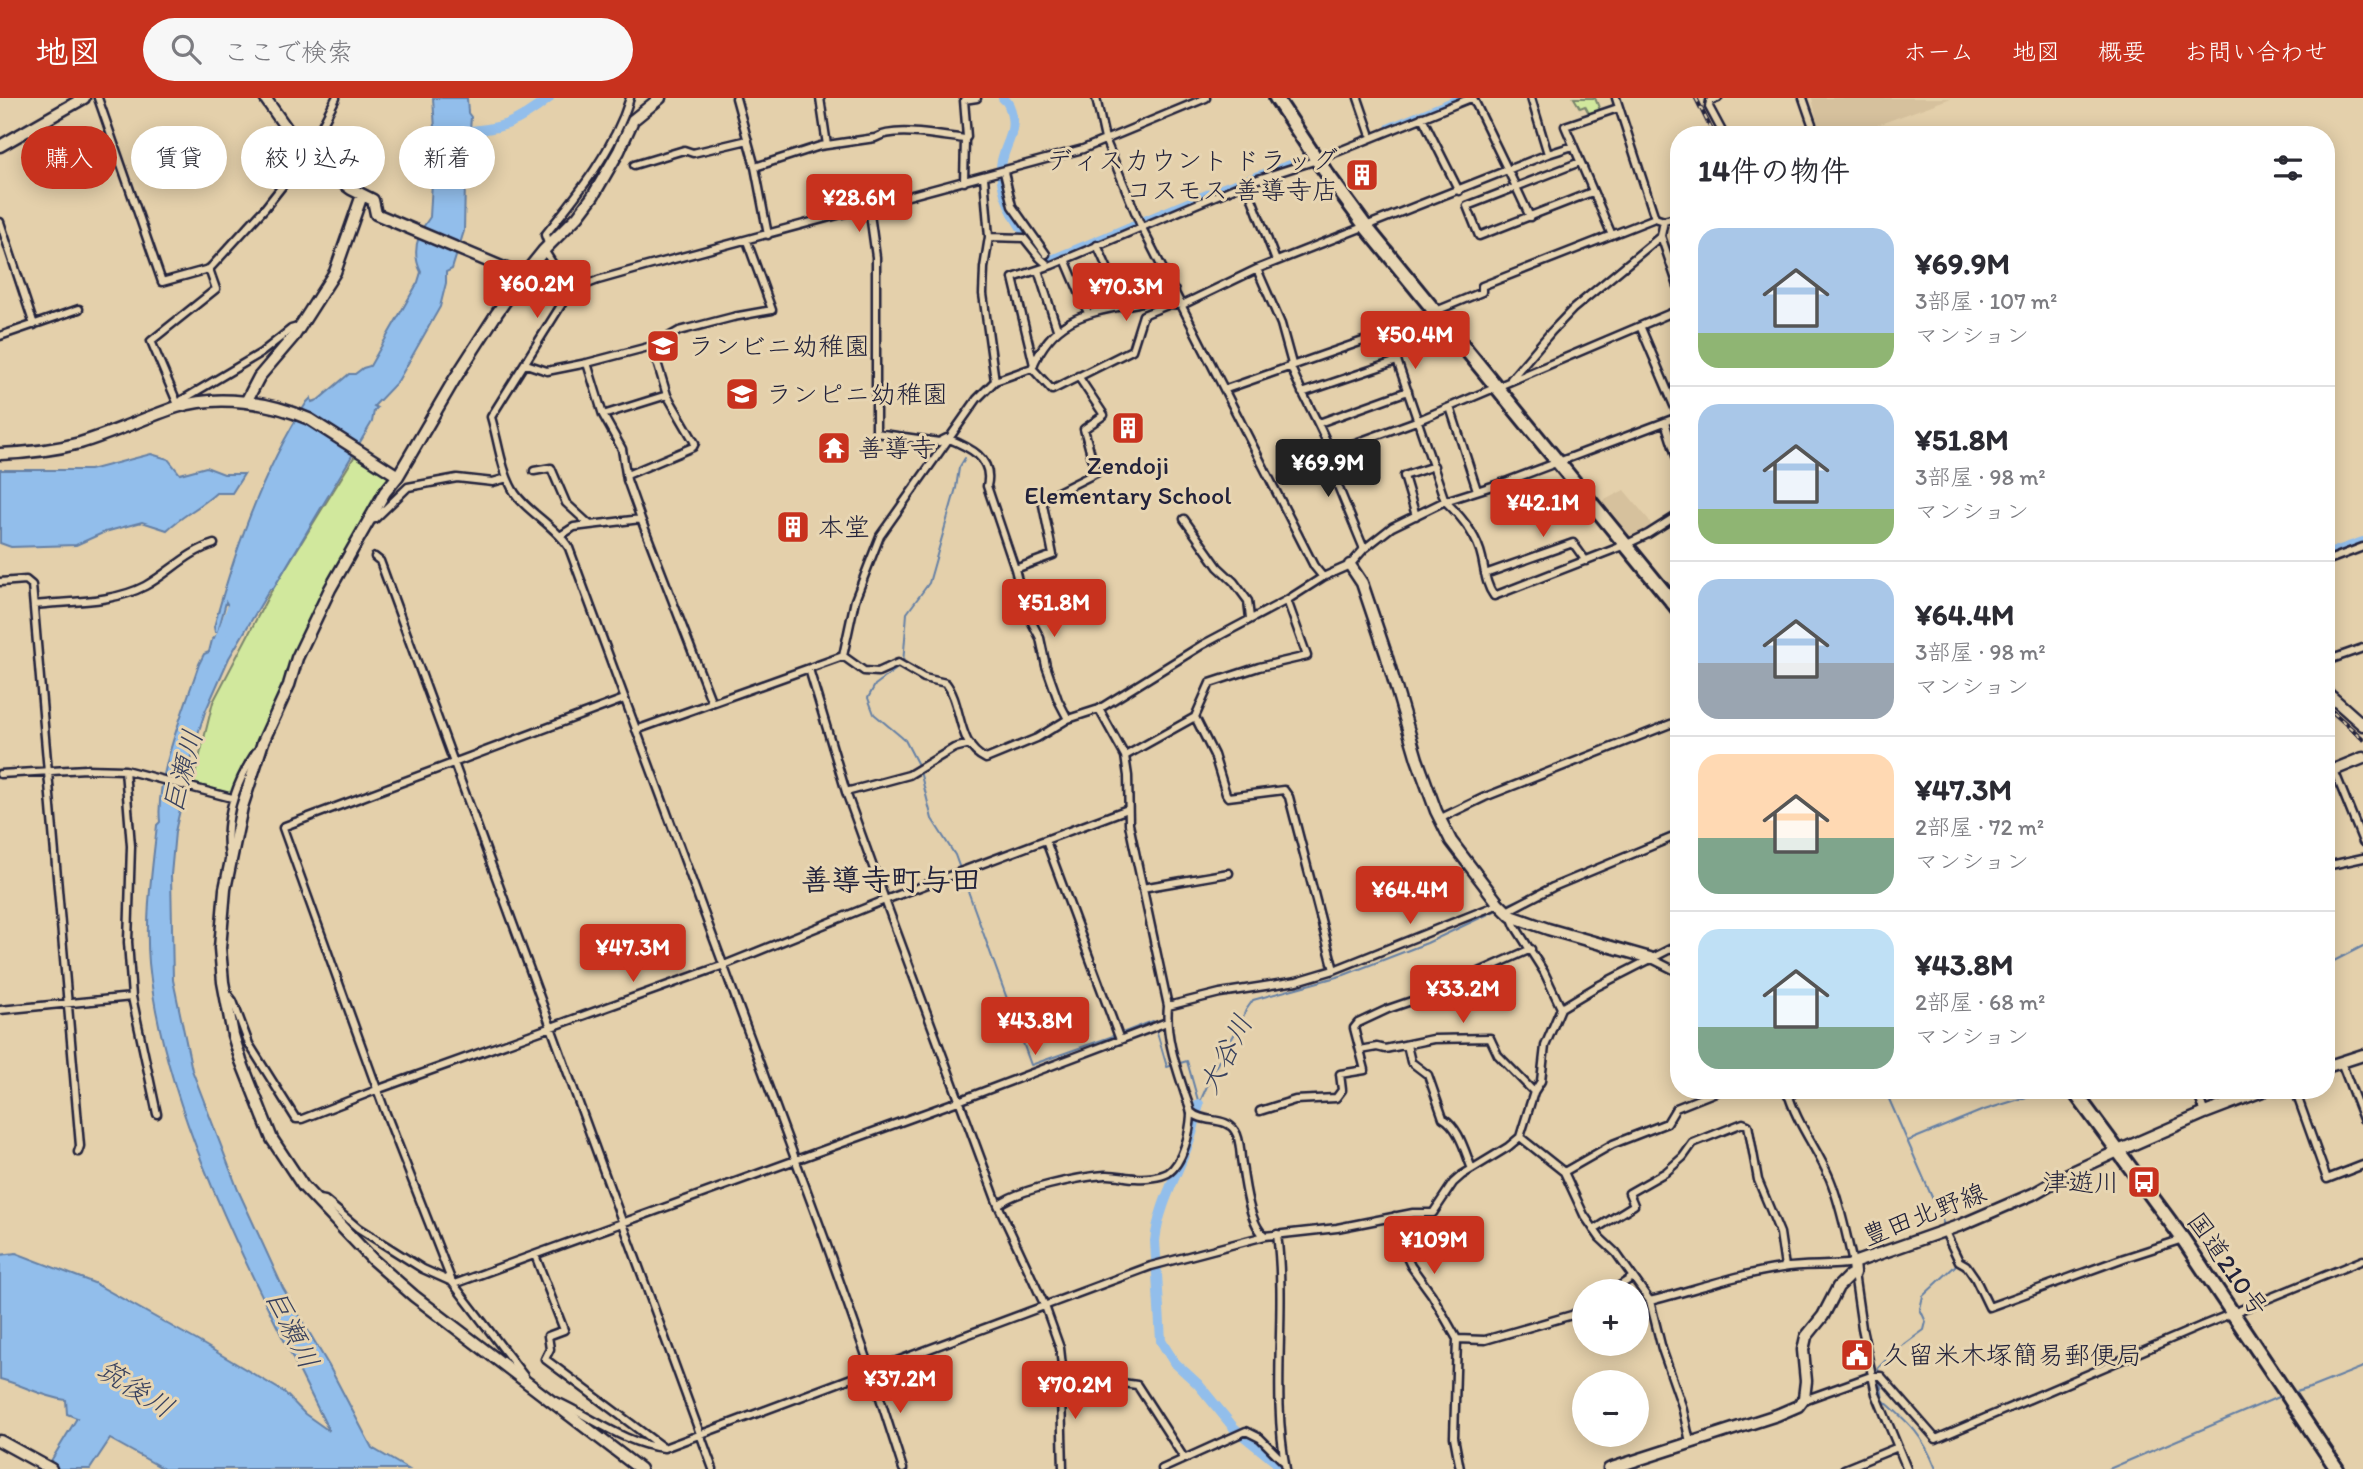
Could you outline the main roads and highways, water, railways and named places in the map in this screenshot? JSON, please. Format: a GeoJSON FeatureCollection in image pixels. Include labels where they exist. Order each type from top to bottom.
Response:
{"type":"FeatureCollection","features":[{"type":"Feature","properties":{"kind":"highway"},"geometry":{"type":"LineString","coordinates":[[1276,98],[1366,227],[1670,598]]}},
{"type":"Feature","properties":{"kind":"highway","name":"国道210号"},"geometry":{"type":"LineString","coordinates":[[2080,1099],[2183,1239],[2288,1392],[2337,1469]]}},
{"type":"Feature","properties":{"kind":"water"},"geometry":{"type":"Polygon","coordinates":[[[433,98],[467,98],[470,126],[435,126],[433,98]]]}},
{"type":"Feature","properties":{"kind":"water","name":"筑後川"},"geometry":{"type":"Polygon","coordinates":[[[432,189],[465,189],[464,231],[452,269],[446,272],[440,307],[398,381],[374,406],[377,408],[372,422],[229,658],[205,712],[195,743],[175,832],[171,875],[173,980],[192,1070],[238,1190],[283,1288],[329,1366],[372,1448],[408,1469],[164,1469],[110,1439],[90,1469],[46,1469],[77,1418],[67,1414],[66,1400],[0,1379],[0,1255],[16,1253],[94,1283],[284,1392],[305,1414],[329,1431],[219,1203],[174,1083],[158,1023],[149,963],[150,894],[166,764],[199,664],[204,654],[209,652],[212,640],[217,635],[221,641],[232,612],[226,602],[218,632],[215,632],[214,627],[231,568],[252,510],[277,454],[307,402],[311,398],[312,402],[318,400],[349,374],[355,374],[370,366],[418,282],[421,272],[416,257],[417,243],[430,217],[432,189]]]}},
{"type":"Feature","properties":{"kind":"water"},"geometry":{"type":"Polygon","coordinates":[[[151,454],[168,459],[180,474],[206,467],[224,474],[244,474],[232,493],[216,493],[167,530],[142,522],[105,532],[76,545],[11,547],[0,543],[0,470],[90,470],[151,454]]]}},
{"type":"Feature","properties":{"kind":"waterway"},"geometry":{"type":"LineString","coordinates":[[495,127],[527,114],[549,98]]}},
{"type":"Feature","properties":{"kind":"waterway"},"geometry":{"type":"LineString","coordinates":[[1003,98],[1009,106],[1013,124],[1001,163],[1002,182],[1016,220],[1049,261],[1221,189],[1311,158]]}},
{"type":"Feature","properties":{"kind":"waterway"},"geometry":{"type":"LineString","coordinates":[[1390,128],[1462,98]]}},
{"type":"Feature","properties":{"kind":"waterway"},"geometry":{"type":"LineString","coordinates":[[918,765],[905,740],[874,714],[868,698],[875,685],[903,664],[907,613],[929,583],[956,488],[959,468],[965,458]]}},
{"type":"Feature","properties":{"kind":"waterway","name":"大谷川"},"geometry":{"type":"LineString","coordinates":[[2335,552],[2363,542]]}},
{"type":"Feature","properties":{"kind":"waterway","name":"巨瀬川"},"geometry":{"type":"LineString","coordinates":[[215,652],[237,595]]}},
{"type":"Feature","properties":{"kind":"waterway"},"geometry":{"type":"LineString","coordinates":[[920,771],[932,819],[955,855],[1031,1065],[1116,1035]]}},
{"type":"Feature","properties":{"kind":"waterway","name":"大谷川"},"geometry":{"type":"LineString","coordinates":[[1577,874],[1670,833]]}},
{"type":"Feature","properties":{"kind":"waterway","name":"大谷川"},"geometry":{"type":"LineString","coordinates":[[1507,905],[1543,889]]}},
{"type":"Feature","properties":{"kind":"waterway","name":"大谷川"},"geometry":{"type":"LineString","coordinates":[[1199,1104],[1216,1066],[1253,1000],[1344,975],[1427,943],[1499,909]]}},
{"type":"Feature","properties":{"kind":"waterway"},"geometry":{"type":"LineString","coordinates":[[2335,960],[2363,946]]}},
{"type":"Feature","properties":{"kind":"waterway"},"geometry":{"type":"LineString","coordinates":[[1122,1033],[1153,1021],[1155,1024]]}},
{"type":"Feature","properties":{"kind":"waterway"},"geometry":{"type":"LineString","coordinates":[[1156,1029],[1167,1067],[1187,1061],[1199,1104]]}},
{"type":"Feature","properties":{"kind":"waterway"},"geometry":{"type":"LineString","coordinates":[[1889,1099],[1945,1227]]}},
{"type":"Feature","properties":{"kind":"waterway"},"geometry":{"type":"LineString","coordinates":[[1908,1141],[1981,1111],[2020,1099]]}},
{"type":"Feature","properties":{"kind":"waterway","name":"大谷川"},"geometry":{"type":"LineString","coordinates":[[1199,1104],[1191,1137],[1164,1202],[1157,1228],[1155,1241],[1161,1341],[1174,1362],[1198,1384],[1234,1428],[1276,1462],[1279,1469]]}},
{"type":"Feature","properties":{"kind":"waterway"},"geometry":{"type":"LineString","coordinates":[[1936,1469],[1914,1430],[1883,1400],[1878,1368],[1894,1352],[1924,1330],[1926,1322],[1920,1309],[1923,1296],[1957,1261]]}},
{"type":"Feature","properties":{"kind":"waterway"},"geometry":{"type":"LineString","coordinates":[[2292,1393],[2363,1367]]}},
{"type":"Feature","properties":{"kind":"waterway"},"geometry":{"type":"LineString","coordinates":[[2109,1469],[2283,1395]]}},
{"type":"Feature","properties":{"kind":"railway"},"geometry":{"type":"LineString","coordinates":[[1696,98],[1710,126]]}},
{"type":"Feature","properties":{"kind":"railway"},"geometry":{"type":"LineString","coordinates":[[2335,714],[2363,739]]}},
{"type":"Feature","properties":{"kind":"place","name":"ディスカウント ドラッグ コスモス 善導寺店"},"geometry":{"type":"Point","coordinates":[1362,175]}},
{"type":"Feature","properties":{"kind":"place","name":"ランビニ幼稚園"},"geometry":{"type":"Point","coordinates":[663,346]}},
{"type":"Feature","properties":{"kind":"place","name":"ランピニ幼稚園"},"geometry":{"type":"Point","coordinates":[742,394]}},
{"type":"Feature","properties":{"kind":"place","name":"Zendoji Elementary School"},"geometry":{"type":"Point","coordinates":[1128,428]}},
{"type":"Feature","properties":{"kind":"place","name":"善導寺"},"geometry":{"type":"Point","coordinates":[834,448]}},
{"type":"Feature","properties":{"kind":"place","name":"本堂"},"geometry":{"type":"Point","coordinates":[793,527]}},
{"type":"Feature","properties":{"kind":"place","name":"津遊川"},"geometry":{"type":"Point","coordinates":[2144,1182]}},
{"type":"Feature","properties":{"kind":"place","name":"久留米木塚簡易郵便局"},"geometry":{"type":"Point","coordinates":[1857,1355]}},
{"type":"Feature","properties":{"kind":"district","name":"善導寺町与田"},"geometry":{"type":"Point","coordinates":[891,880]}}]}
